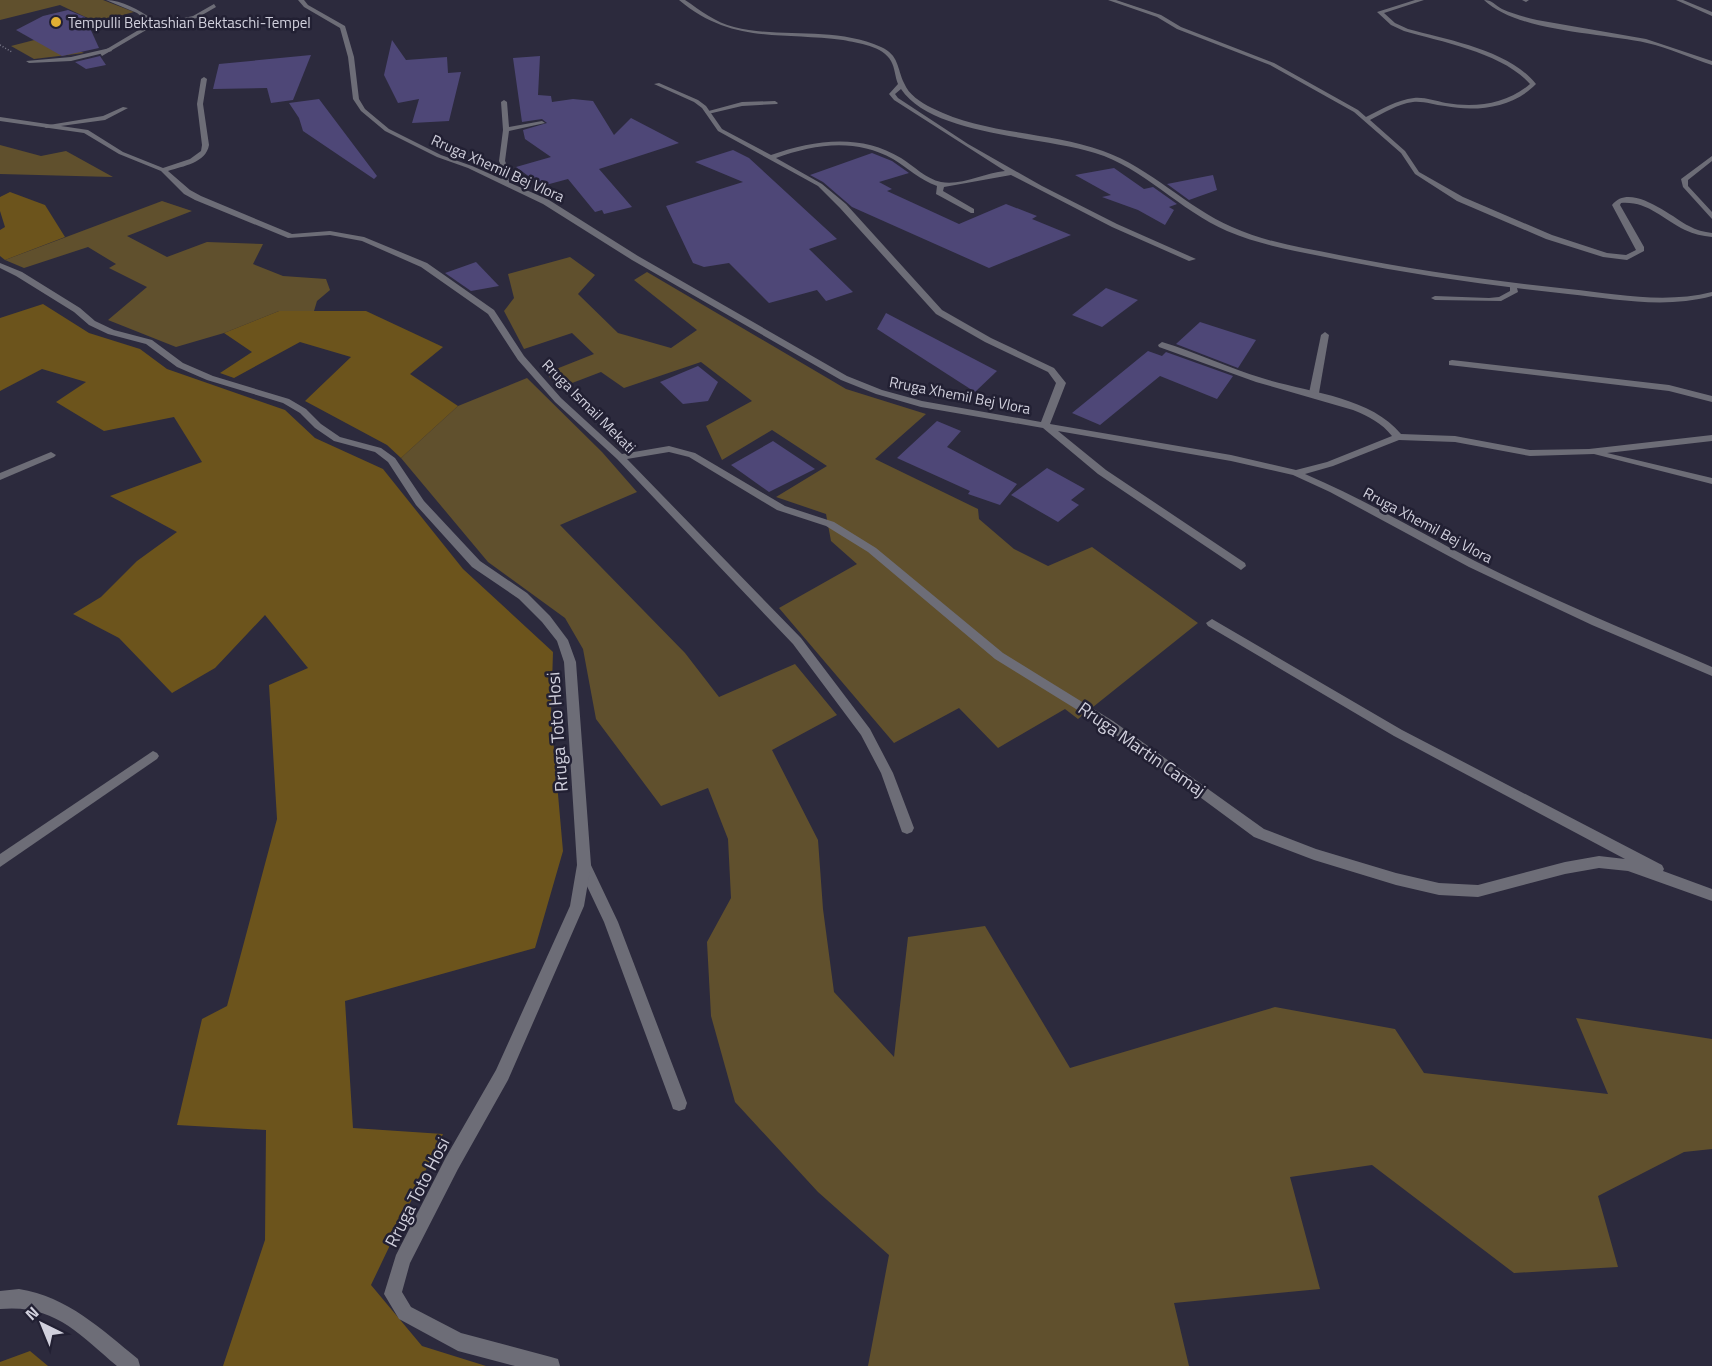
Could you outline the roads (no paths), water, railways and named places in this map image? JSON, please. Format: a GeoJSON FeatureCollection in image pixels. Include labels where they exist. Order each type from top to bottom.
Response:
{"type":"FeatureCollection","features":[{"type":"Feature","properties":{"kind":"street"},"geometry":{"type":"LineString","coordinates":[[109,0],[145,15],[150,20],[150,26]]}},
{"type":"Feature","properties":{"kind":"street","name":"Rruga Xhemil Bej Vlora"},"geometry":{"type":"LineString","coordinates":[[301,0],[306,6],[343,27],[351,57],[356,99],[374,120],[422,149],[505,183],[564,212],[636,258],[844,378],[879,392],[921,404],[1231,458],[1296,473],[1334,490],[1473,564],[1638,641],[1712,672]]}},
{"type":"Feature","properties":{"kind":"street"},"geometry":{"type":"LineString","coordinates":[[682,0],[714,21],[735,29],[820,34],[881,49],[890,54],[897,64],[900,85],[916,102],[951,120],[1077,145],[1119,159],[1212,220],[1254,238],[1365,263],[1513,286],[1680,300],[1712,294]]}},
{"type":"Feature","properties":{"kind":"street"},"geometry":{"type":"LineString","coordinates":[[1111,0],[1159,16],[1179,28],[1281,69],[1368,119],[1403,152],[1417,173],[1431,184],[1499,217],[1549,237],[1606,255],[1627,258],[1635,255],[1640,252],[1638,240],[1616,205],[1619,201],[1626,200],[1648,203],[1696,232],[1712,235]]}},
{"type":"Feature","properties":{"kind":"street"},"geometry":{"type":"LineString","coordinates":[[1368,119],[1399,104],[1416,99],[1463,107],[1500,104],[1526,91],[1533,84],[1522,71],[1504,62],[1406,30],[1393,24],[1380,12],[1421,0]]}},
{"type":"Feature","properties":{"kind":"street"},"geometry":{"type":"LineString","coordinates":[[1477,0],[1534,21],[1646,41],[1712,63]]}},
{"type":"Feature","properties":{"kind":"street"},"geometry":{"type":"LineString","coordinates":[[1487,0],[1495,8]]}},
{"type":"Feature","properties":{"kind":"street"},"geometry":{"type":"LineString","coordinates":[[1679,0],[1712,14]]}},
{"type":"Feature","properties":{"kind":"street"},"geometry":{"type":"LineString","coordinates":[[102,54],[150,26],[195,17],[214,6]]}},
{"type":"Feature","properties":{"kind":"street"},"geometry":{"type":"LineString","coordinates":[[29,62],[71,59],[110,50]]}},
{"type":"Feature","properties":{"kind":"street"},"geometry":{"type":"LineString","coordinates":[[163,170],[194,161],[204,155],[208,146],[199,105],[204,79]]}},
{"type":"Feature","properties":{"kind":"street"},"geometry":{"type":"LineString","coordinates":[[657,84],[696,101],[708,112],[720,130],[820,185],[843,206],[939,312],[988,340],[1051,370],[1061,383],[1045,425],[1102,472],[1241,566]]}},
{"type":"Feature","properties":{"kind":"street"},"geometry":{"type":"LineString","coordinates":[[900,85],[892,94],[896,99],[1013,173],[1053,196],[1192,259]]}},
{"type":"Feature","properties":{"kind":"street"},"geometry":{"type":"LineString","coordinates":[[504,102],[506,130],[502,162],[506,170],[505,183]]}},
{"type":"Feature","properties":{"kind":"street"},"geometry":{"type":"LineString","coordinates":[[708,112],[742,104],[775,103]]}},
{"type":"Feature","properties":{"kind":"street"},"geometry":{"type":"LineString","coordinates":[[46,126],[105,118],[125,108]]}},
{"type":"Feature","properties":{"kind":"street","name":"Rruga Ismail Mekati"},"geometry":{"type":"LineString","coordinates":[[0,119],[86,131],[121,153],[163,170],[187,192],[268,227],[291,236],[330,233],[355,237],[431,269],[462,294],[491,312],[521,358],[558,400],[620,457],[797,641],[866,732],[887,773],[908,828]]}},
{"type":"Feature","properties":{"kind":"street"},"geometry":{"type":"LineString","coordinates":[[506,130],[542,123]]}},
{"type":"Feature","properties":{"kind":"street"},"geometry":{"type":"LineString","coordinates":[[772,157],[820,144],[852,143],[883,151],[941,184],[962,182],[990,173],[1013,173]]}},
{"type":"Feature","properties":{"kind":"street"},"geometry":{"type":"LineString","coordinates":[[1712,158],[1684,178],[1685,186],[1712,217]]}},
{"type":"Feature","properties":{"kind":"street"},"geometry":{"type":"LineString","coordinates":[[941,184],[939,192],[971,212]]}},
{"type":"Feature","properties":{"kind":"street","name":"Rruga Toto Hosi"},"geometry":{"type":"LineString","coordinates":[[0,265],[111,332],[149,342],[180,365],[210,378],[286,401],[337,439],[378,450],[392,460],[420,503],[476,564],[523,596],[546,619],[562,640],[570,662],[584,865],[577,906],[502,1076],[452,1163],[402,1261],[393,1294],[405,1313],[458,1342],[551,1366]]}},
{"type":"Feature","properties":{"kind":"street"},"geometry":{"type":"LineString","coordinates":[[1435,298],[1501,299],[1514,292],[1513,286]]}},
{"type":"Feature","properties":{"kind":"street"},"geometry":{"type":"LineString","coordinates":[[1314,393],[1324,335]]}},
{"type":"Feature","properties":{"kind":"street"},"geometry":{"type":"LineString","coordinates":[[1162,345],[1259,380],[1314,393],[1382,420],[1395,430],[1398,437]]}},
{"type":"Feature","properties":{"kind":"street"},"geometry":{"type":"LineString","coordinates":[[1452,363],[1669,388],[1712,399]]}},
{"type":"Feature","properties":{"kind":"street"},"geometry":{"type":"LineString","coordinates":[[1296,473],[1330,464],[1398,437],[1455,439],[1530,453],[1589,452],[1712,438]]}},
{"type":"Feature","properties":{"kind":"street","name":"Rruga Martin Camaj"},"geometry":{"type":"LineString","coordinates":[[620,457],[669,449],[692,455],[781,508],[830,524],[872,550],[999,656],[1118,730],[1259,833],[1314,854],[1396,879],[1440,889],[1478,891],[1565,867],[1599,862],[1628,865],[1712,895]]}},
{"type":"Feature","properties":{"kind":"street"},"geometry":{"type":"LineString","coordinates":[[1589,452],[1712,481]]}},
{"type":"Feature","properties":{"kind":"street"},"geometry":{"type":"LineString","coordinates":[[0,477],[51,455]]}},
{"type":"Feature","properties":{"kind":"street"},"geometry":{"type":"LineString","coordinates":[[1212,623],[1398,733],[1690,888]]}},
{"type":"Feature","properties":{"kind":"street"},"geometry":{"type":"LineString","coordinates":[[0,861],[153,756]]}},
{"type":"Feature","properties":{"kind":"street"},"geometry":{"type":"LineString","coordinates":[[584,865],[611,922],[679,1103]]}},
{"type":"Feature","properties":{"kind":"street"},"geometry":{"type":"LineString","coordinates":[[0,1300],[16,1296],[56,1306],[132,1366]]}},
{"type":"Feature","properties":{"kind":"place","name":"Tempulli Bektashian Bektaschi-Tempel"},"geometry":{"type":"Point","coordinates":[56,22]}}]}
